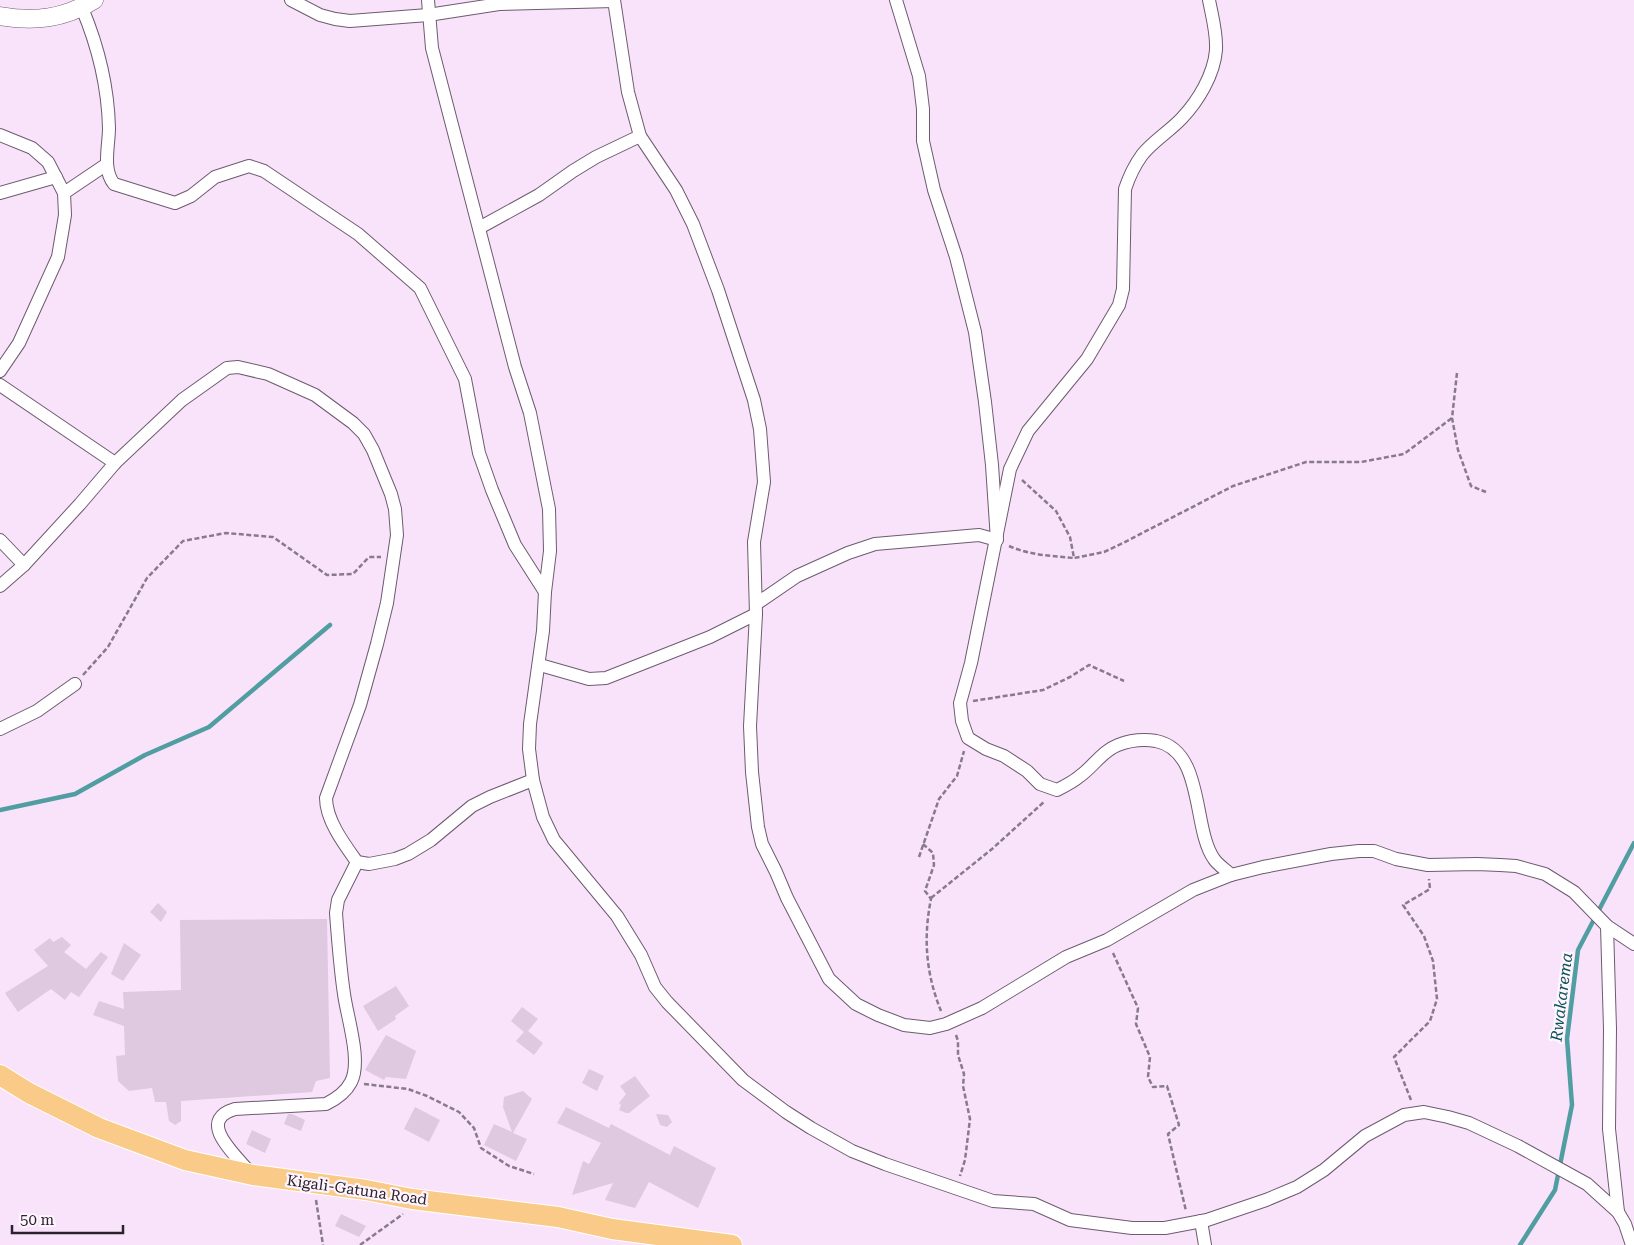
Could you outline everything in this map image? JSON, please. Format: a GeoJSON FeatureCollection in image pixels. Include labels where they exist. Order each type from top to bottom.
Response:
{"type":"FeatureCollection","features":[{"type":"Feature","properties":{"kind":"highway","name":"Kigali-Gatuna Road"},"geometry":{"type":"LineString","coordinates":[[0,1075],[29,1093],[99,1128],[185,1160],[252,1175],[366,1190],[412,1199],[558,1218],[612,1229],[732,1245]]}},
{"type":"Feature","properties":{"kind":"main road"},"geometry":{"type":"LineString","coordinates":[[0,16],[22,20],[45,19],[88,4]]}},
{"type":"Feature","properties":{"kind":"street"},"geometry":{"type":"LineString","coordinates":[[290,0],[320,15],[350,20],[428,15],[499,4],[614,0],[628,92],[640,136],[676,190],[693,224],[718,290],[757,413],[763,450],[764,482],[754,542],[756,609],[751,699],[751,764],[758,827],[762,844],[787,898],[829,979],[856,1004],[904,1025],[930,1028],[948,1023],[982,1008],[1066,957],[1107,940],[1193,890],[1231,875],[1308,858],[1359,851],[1374,851],[1396,859],[1428,865],[1477,864],[1516,866],[1545,874],[1574,892],[1607,926],[1634,944]]}},
{"type":"Feature","properties":{"kind":"street"},"geometry":{"type":"LineString","coordinates":[[428,0],[432,48],[515,367],[530,413],[549,509],[550,551],[540,665],[530,732],[529,749],[533,780],[543,817],[554,840],[617,916],[640,955],[655,986],[667,1002],[743,1080],[786,1112],[852,1151],[993,1201],[1034,1204],[1070,1220],[1132,1228],[1165,1228],[1195,1222],[1266,1200],[1297,1187],[1324,1170],[1365,1136],[1404,1115],[1424,1112],[1470,1123],[1518,1146],[1587,1184],[1618,1212],[1625,1224],[1632,1245]]}},
{"type":"Feature","properties":{"kind":"street"},"geometry":{"type":"LineString","coordinates":[[896,0],[919,76],[923,109],[923,141],[934,190],[956,257],[975,332],[986,402],[997,540]]}},
{"type":"Feature","properties":{"kind":"street"},"geometry":{"type":"LineString","coordinates":[[1209,0],[1216,50],[1207,82],[1196,101],[1182,118],[1143,154],[1130,174],[1125,189],[1123,288],[1119,305],[1086,360],[1028,431],[1010,469],[971,663],[960,702],[962,721],[968,738],[986,749],[1004,756],[1027,771],[1040,784],[1057,790],[1081,776],[1103,753],[1118,745],[1136,740],[1165,743],[1178,752],[1187,767],[1197,797],[1207,844],[1214,859],[1231,875]]}},
{"type":"Feature","properties":{"kind":"street"},"geometry":{"type":"LineString","coordinates":[[88,4],[104,82],[109,129],[107,164],[109,178],[114,184],[176,203],[191,196],[215,177],[249,166],[264,171],[358,234],[420,288],[465,379],[479,453],[515,546],[545,592]]}},
{"type":"Feature","properties":{"kind":"street"},"geometry":{"type":"LineString","coordinates":[[0,135],[32,148],[48,162],[64,193],[65,215],[58,257],[20,342],[0,371]]}},
{"type":"Feature","properties":{"kind":"street"},"geometry":{"type":"LineString","coordinates":[[479,228],[539,195],[596,157],[640,136]]}},
{"type":"Feature","properties":{"kind":"street"},"geometry":{"type":"LineString","coordinates":[[64,193],[107,164]]}},
{"type":"Feature","properties":{"kind":"street"},"geometry":{"type":"LineString","coordinates":[[0,193],[56,177]]}},
{"type":"Feature","properties":{"kind":"street"},"geometry":{"type":"LineString","coordinates":[[0,586],[24,565],[115,463],[182,400],[227,368],[238,367],[268,374],[315,395],[353,423],[364,434],[373,450],[393,501],[397,535],[387,603],[364,688],[326,798],[332,820],[342,840],[357,862],[369,864],[395,859],[408,854],[431,840],[472,806],[533,780]]}},
{"type":"Feature","properties":{"kind":"street"},"geometry":{"type":"LineString","coordinates":[[0,385],[115,463]]}},
{"type":"Feature","properties":{"kind":"street"},"geometry":{"type":"LineString","coordinates":[[540,665],[589,679],[606,678],[710,637],[756,609],[797,576],[848,553],[874,544],[979,535],[997,540]]}},
{"type":"Feature","properties":{"kind":"street"},"geometry":{"type":"LineString","coordinates":[[0,540],[24,565]]}},
{"type":"Feature","properties":{"kind":"street"},"geometry":{"type":"LineString","coordinates":[[0,729],[37,711],[75,684]]}},
{"type":"Feature","properties":{"kind":"street"},"geometry":{"type":"LineString","coordinates":[[252,1175],[219,1134],[217,1122],[224,1113],[235,1109],[326,1104],[338,1097],[352,1081],[355,1070],[355,1048],[344,994],[336,913],[338,900],[357,862]]}},
{"type":"Feature","properties":{"kind":"street"},"geometry":{"type":"LineString","coordinates":[[1607,926],[1610,1029],[1609,1129],[1618,1212]]}},
{"type":"Feature","properties":{"kind":"street"},"geometry":{"type":"LineString","coordinates":[[1195,1222],[1204,1245]]}},
{"type":"Feature","properties":{"kind":"path"},"geometry":{"type":"LineString","coordinates":[[1457,373],[1452,418],[1458,450],[1471,486],[1486,492]]}},
{"type":"Feature","properties":{"kind":"path"},"geometry":{"type":"LineString","coordinates":[[997,540],[1018,550],[1074,558],[1104,552],[1233,486],[1306,462],[1361,462],[1404,454],[1452,418]]}},
{"type":"Feature","properties":{"kind":"path"},"geometry":{"type":"LineString","coordinates":[[1010,469],[1056,511],[1070,537],[1074,558]]}},
{"type":"Feature","properties":{"kind":"path"},"geometry":{"type":"LineString","coordinates":[[75,684],[108,647],[147,578],[184,541],[226,533],[273,537],[327,575],[353,574],[369,557],[394,558]]}},
{"type":"Feature","properties":{"kind":"path"},"geometry":{"type":"LineString","coordinates":[[960,702],[1042,690],[1070,677],[1088,665],[1124,681]]}},
{"type":"Feature","properties":{"kind":"path"},"geometry":{"type":"LineString","coordinates":[[919,857],[939,800],[956,776],[968,738]]}},
{"type":"Feature","properties":{"kind":"path"},"geometry":{"type":"LineString","coordinates":[[958,1188],[965,1160],[970,1119],[963,1086],[964,1074],[958,1055],[958,1041],[934,995],[928,967],[925,943],[927,916],[931,899],[992,849],[1057,790]]}},
{"type":"Feature","properties":{"kind":"path"},"geometry":{"type":"LineString","coordinates":[[923,844],[933,853],[934,865],[926,891],[931,899]]}},
{"type":"Feature","properties":{"kind":"path"},"geometry":{"type":"LineString","coordinates":[[1416,1114],[1394,1056],[1430,1021],[1437,999],[1433,961],[1424,936],[1403,905],[1430,889],[1428,865]]}},
{"type":"Feature","properties":{"kind":"path"},"geometry":{"type":"LineString","coordinates":[[1107,940],[1138,1008],[1136,1024],[1150,1057],[1148,1077],[1153,1087],[1167,1086],[1178,1125],[1168,1134],[1195,1222]]}},
{"type":"Feature","properties":{"kind":"path"},"geometry":{"type":"LineString","coordinates":[[352,1081],[408,1089],[459,1112],[474,1128],[481,1148],[509,1166],[534,1174]]}},
{"type":"Feature","properties":{"kind":"path"},"geometry":{"type":"LineString","coordinates":[[314,1184],[323,1245]]}},
{"type":"Feature","properties":{"kind":"path"},"geometry":{"type":"LineString","coordinates":[[360,1245],[405,1212],[412,1199]]}},
{"type":"Feature","properties":{"kind":"building"},"geometry":{"type":"Polygon","coordinates":[[[158,903],[167,912],[161,922],[150,912],[158,903]]]}},
{"type":"Feature","properties":{"kind":"building"},"geometry":{"type":"Polygon","coordinates":[[[327,919],[330,1078],[316,1081],[312,1092],[181,1101],[181,1121],[175,1125],[169,1121],[166,1102],[155,1102],[152,1088],[129,1091],[118,1081],[116,1056],[125,1055],[124,1026],[93,1015],[99,1001],[124,1009],[123,992],[181,990],[180,920],[327,919]]]}},
{"type":"Feature","properties":{"kind":"building"},"geometry":{"type":"Polygon","coordinates":[[[62,937],[71,945],[64,952],[86,969],[101,952],[108,957],[79,997],[71,992],[65,1000],[51,989],[18,1012],[5,993],[48,966],[34,950],[50,938],[53,942],[62,937]]]}},
{"type":"Feature","properties":{"kind":"building"},"geometry":{"type":"Polygon","coordinates":[[[124,943],[141,955],[123,981],[111,974],[124,943]]]}},
{"type":"Feature","properties":{"kind":"building"},"geometry":{"type":"Polygon","coordinates":[[[396,986],[409,1006],[395,1016],[396,1019],[378,1031],[363,1006],[396,986]]]}},
{"type":"Feature","properties":{"kind":"building"},"geometry":{"type":"Polygon","coordinates":[[[522,1007],[538,1019],[528,1031],[543,1043],[534,1055],[516,1041],[524,1032],[511,1021],[522,1007]]]}},
{"type":"Feature","properties":{"kind":"building"},"geometry":{"type":"Polygon","coordinates":[[[386,1035],[416,1051],[406,1079],[386,1077],[384,1080],[365,1070],[386,1035]]]}},
{"type":"Feature","properties":{"kind":"building"},"geometry":{"type":"Polygon","coordinates":[[[589,1069],[604,1076],[597,1091],[582,1083],[589,1069]]]}},
{"type":"Feature","properties":{"kind":"building"},"geometry":{"type":"Polygon","coordinates":[[[635,1076],[650,1096],[629,1113],[626,1113],[619,1110],[621,1105],[619,1103],[626,1094],[620,1086],[635,1076]]]}},
{"type":"Feature","properties":{"kind":"building"},"geometry":{"type":"Polygon","coordinates":[[[523,1091],[532,1099],[513,1133],[527,1139],[516,1161],[484,1145],[494,1124],[512,1132],[503,1107],[504,1097],[523,1091]]]}},
{"type":"Feature","properties":{"kind":"building"},"geometry":{"type":"Polygon","coordinates":[[[415,1107],[440,1120],[429,1142],[404,1129],[415,1107]]]}},
{"type":"Feature","properties":{"kind":"building"},"geometry":{"type":"Polygon","coordinates":[[[566,1107],[609,1128],[611,1124],[670,1155],[674,1146],[716,1168],[698,1208],[649,1182],[635,1208],[605,1200],[613,1183],[572,1195],[583,1161],[589,1164],[601,1143],[557,1123],[566,1107]]]}},
{"type":"Feature","properties":{"kind":"building"},"geometry":{"type":"Polygon","coordinates":[[[288,1114],[305,1120],[301,1131],[284,1124],[288,1114]]]}},
{"type":"Feature","properties":{"kind":"building"},"geometry":{"type":"Polygon","coordinates":[[[656,1114],[668,1115],[672,1122],[667,1127],[660,1125],[656,1114]]]}},
{"type":"Feature","properties":{"kind":"building"},"geometry":{"type":"Polygon","coordinates":[[[252,1130],[271,1139],[265,1153],[246,1144],[252,1130]]]}},
{"type":"Feature","properties":{"kind":"building"},"geometry":{"type":"Polygon","coordinates":[[[341,1214],[366,1226],[359,1237],[335,1226],[341,1214]]]}},
{"type":"Feature","properties":{"kind":"waterway"},"geometry":{"type":"LineString","coordinates":[[0,810],[75,794],[145,755],[209,727],[330,625]]}},
{"type":"Feature","properties":{"kind":"waterway","name":"Rwakarema"},"geometry":{"type":"LineString","coordinates":[[1520,1245],[1555,1190],[1572,1105],[1567,1039],[1578,950],[1634,843]]}}]}
